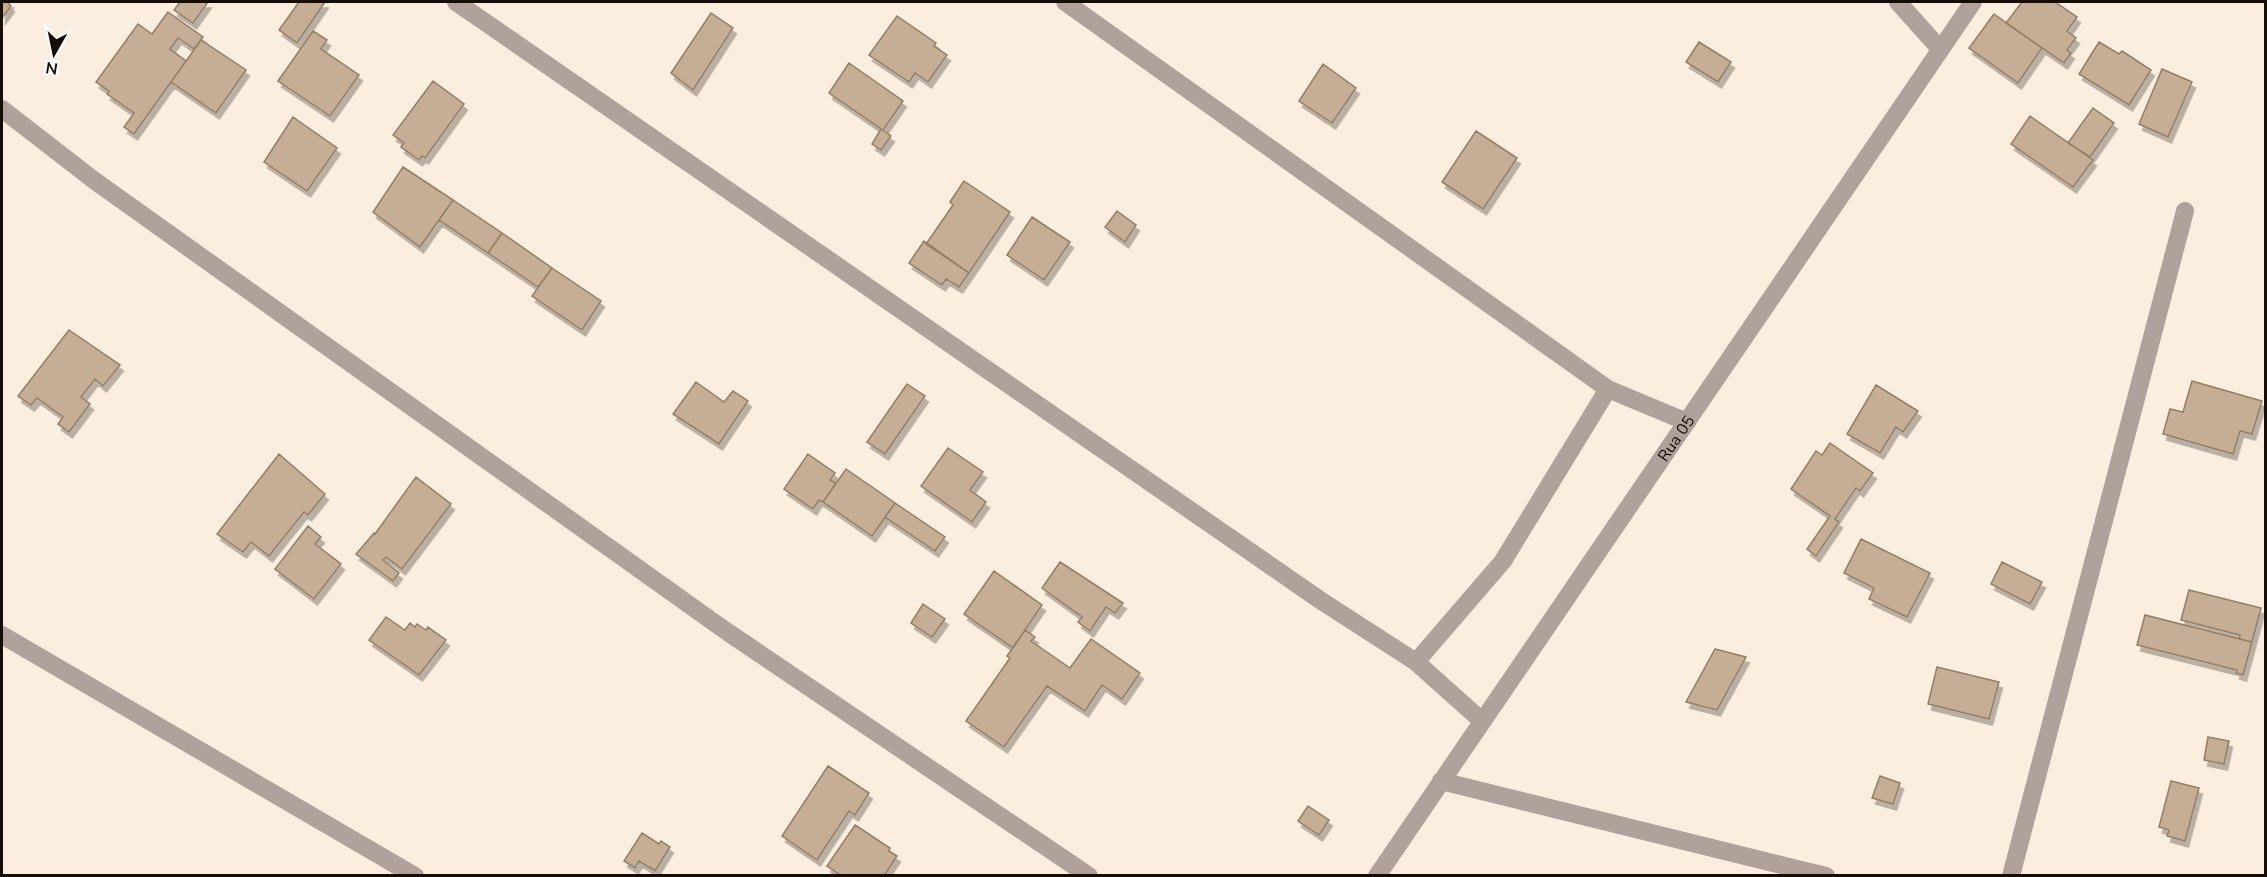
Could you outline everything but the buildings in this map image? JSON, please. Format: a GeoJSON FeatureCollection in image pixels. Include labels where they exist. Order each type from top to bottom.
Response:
{"type":"FeatureCollection","features":[{"type":"Feature","properties":{"kind":"street"},"geometry":{"type":"LineString","coordinates":[[456,2],[1320,600],[1416,662],[1482,721]]}},
{"type":"Feature","properties":{"kind":"street"},"geometry":{"type":"LineString","coordinates":[[1065,2],[1608,389],[1687,422]]}},
{"type":"Feature","properties":{"kind":"street"},"geometry":{"type":"LineString","coordinates":[[1898,2],[1940,49]]}},
{"type":"Feature","properties":{"kind":"street","name":"Rua 05"},"geometry":{"type":"LineString","coordinates":[[1377,876],[1973,2]]}},
{"type":"Feature","properties":{"kind":"street"},"geometry":{"type":"LineString","coordinates":[[2,109],[95,181],[726,631],[1089,876]]}},
{"type":"Feature","properties":{"kind":"street"},"geometry":{"type":"LineString","coordinates":[[2011,876],[2184,211]]}},
{"type":"Feature","properties":{"kind":"street"},"geometry":{"type":"LineString","coordinates":[[1416,662],[1503,561],[1608,389]]}},
{"type":"Feature","properties":{"kind":"street"},"geometry":{"type":"LineString","coordinates":[[2,635],[415,876]]}},
{"type":"Feature","properties":{"kind":"street"},"geometry":{"type":"LineString","coordinates":[[1441,781],[1826,876]]}}]}
